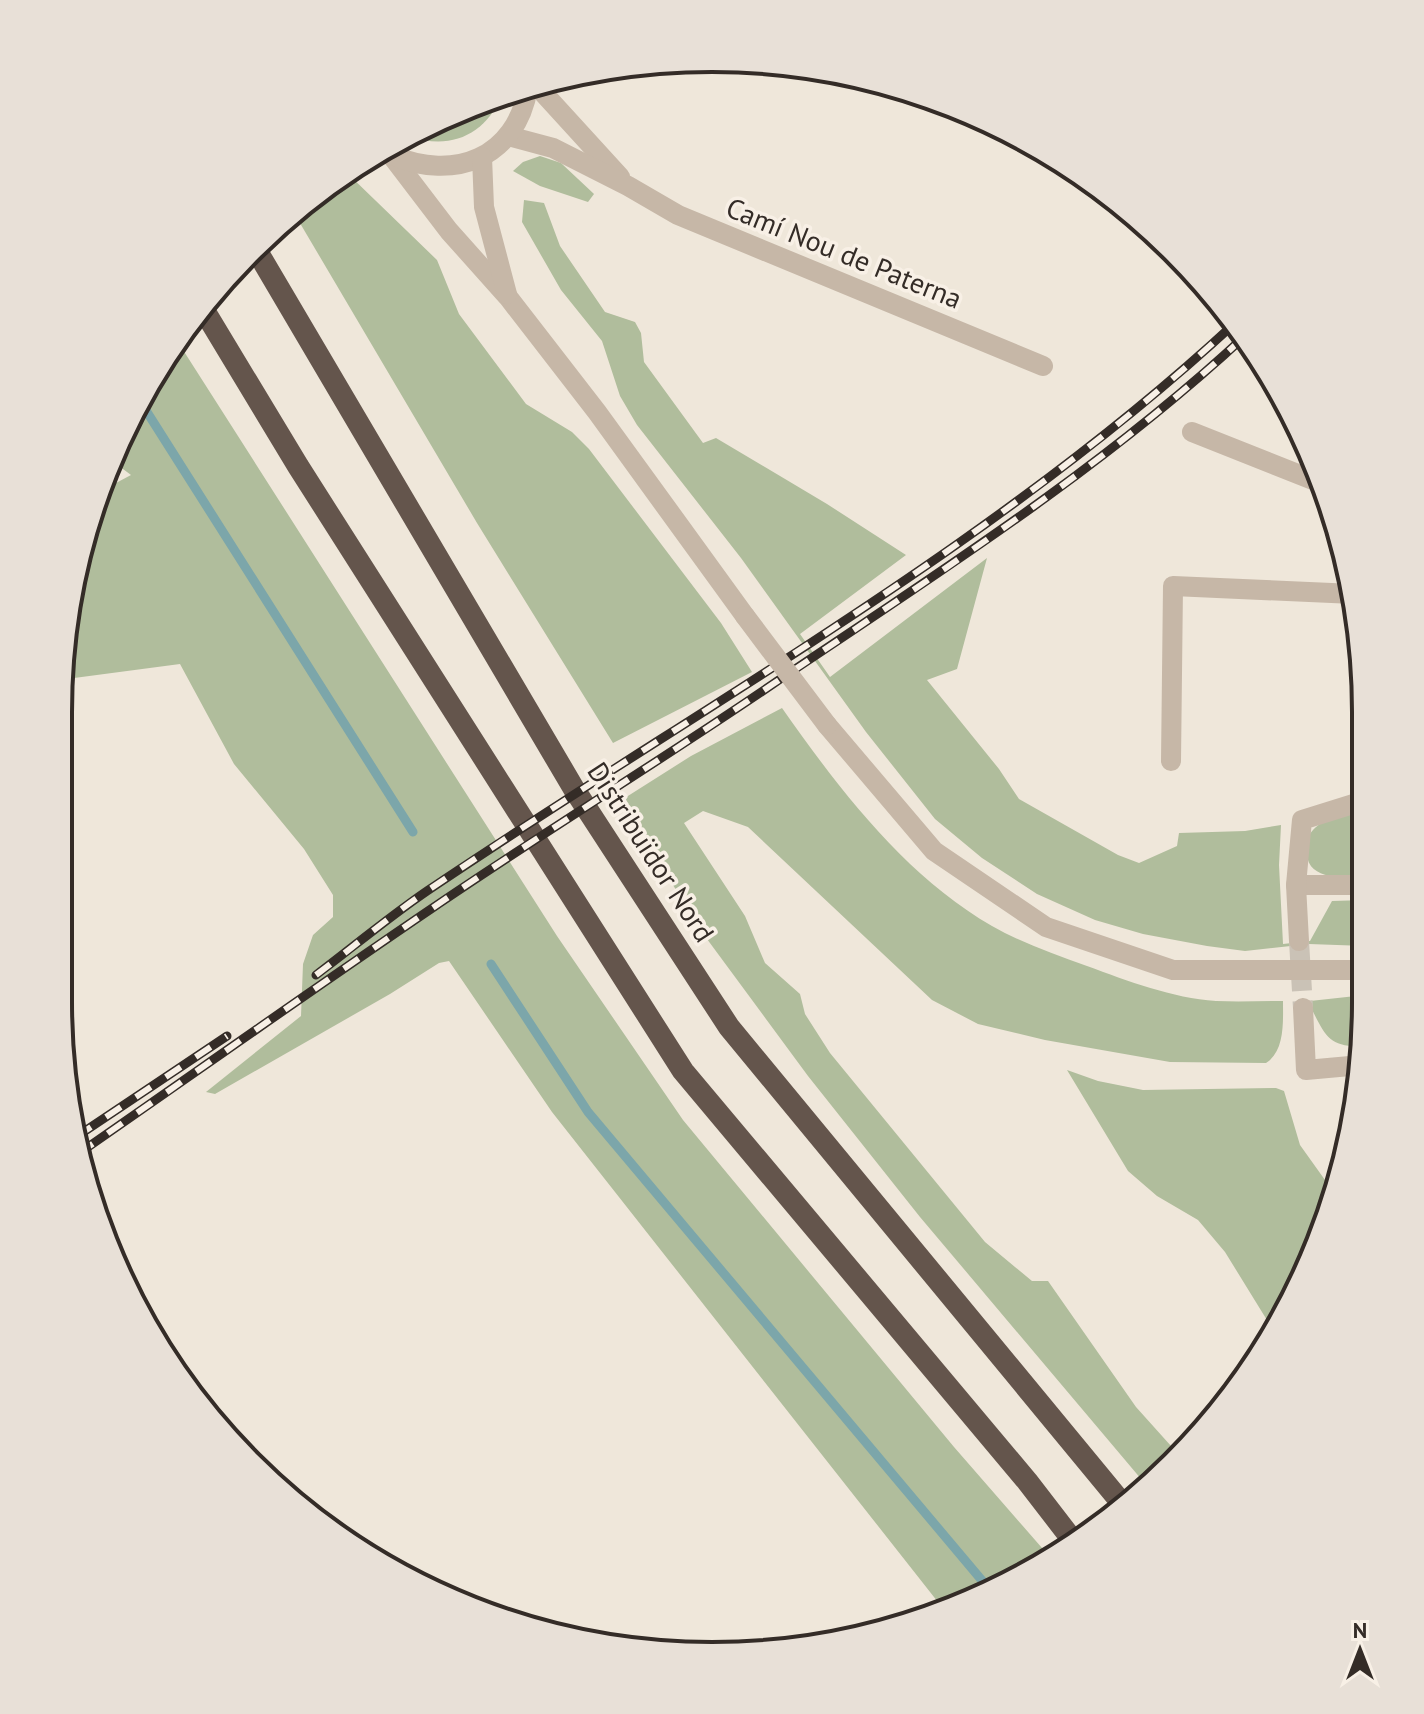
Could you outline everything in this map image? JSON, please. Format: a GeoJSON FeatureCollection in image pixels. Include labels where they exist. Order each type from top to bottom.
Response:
{"type":"FeatureCollection","features":[{"type":"Feature","properties":{"kind":"highway","name":"Distribuïdor Nord"},"geometry":{"type":"LineString","coordinates":[[261,257],[574,789],[729,1027],[1118,1496]]}},
{"type":"Feature","properties":{"kind":"highway"},"geometry":{"type":"LineString","coordinates":[[208,317],[298,466],[683,1071],[1027,1481],[1068,1534]]}},
{"type":"Feature","properties":{"kind":"highway"},"geometry":{"type":"LineString","coordinates":[[1027,1481],[1074,1530]]}},
{"type":"Feature","properties":{"kind":"street","name":"Camí Nou de Paterna"},"geometry":{"type":"LineString","coordinates":[[545,94],[628,186]]}},
{"type":"Feature","properties":{"kind":"street"},"geometry":{"type":"LineString","coordinates":[[396,156],[413,165],[437,168],[460,166],[482,157],[508,136],[520,116],[524,100]]}},
{"type":"Feature","properties":{"kind":"street","name":"Camí Nou de Paterna"},"geometry":{"type":"LineString","coordinates":[[508,136],[553,148],[678,215],[1043,366]]}},
{"type":"Feature","properties":{"kind":"street"},"geometry":{"type":"LineString","coordinates":[[482,157],[484,207],[508,297]]}},
{"type":"Feature","properties":{"kind":"street"},"geometry":{"type":"LineString","coordinates":[[392,158],[449,231],[508,297],[827,725],[934,851],[1046,927],[1173,970],[1352,970]]}},
{"type":"Feature","properties":{"kind":"street"},"geometry":{"type":"LineString","coordinates":[[1192,432],[1307,478]]}},
{"type":"Feature","properties":{"kind":"street"},"geometry":{"type":"LineString","coordinates":[[1171,761],[1173,586],[1341,593]]}},
{"type":"Feature","properties":{"kind":"street"},"geometry":{"type":"LineString","coordinates":[[1299,941],[1296,885],[1302,820],[1352,804]]}},
{"type":"Feature","properties":{"kind":"street"},"geometry":{"type":"LineString","coordinates":[[1296,885],[1352,885]]}},
{"type":"Feature","properties":{"kind":"street"},"geometry":{"type":"LineString","coordinates":[[1303,1008],[1306,1070],[1349,1066]]}},
{"type":"Feature","properties":{"kind":"green space"},"geometry":{"type":"Polygon","coordinates":[[[493,111],[476,130],[438,142],[425,140],[493,111]]]}},
{"type":"Feature","properties":{"kind":"green space"},"geometry":{"type":"Polygon","coordinates":[[[540,156],[561,163],[594,194],[588,202],[540,186],[513,171],[523,162],[540,156]]]}},
{"type":"Feature","properties":{"kind":"green space"},"geometry":{"type":"Polygon","coordinates":[[[355,181],[437,260],[459,314],[526,404],[572,432],[589,449],[721,623],[752,672],[613,743],[477,523],[300,223],[355,181]]]}},
{"type":"Feature","properties":{"kind":"green space"},"geometry":{"type":"Polygon","coordinates":[[[524,200],[544,203],[560,246],[605,312],[635,322],[641,333],[644,362],[703,443],[716,438],[906,555],[800,634],[830,677],[987,558],[957,669],[927,680],[999,769],[1019,799],[1118,855],[1139,863],[1177,846],[1179,833],[1245,831],[1281,825],[1279,865],[1283,944],[1310,941],[1332,901],[1352,900],[1352,946],[1309,944],[1245,951],[1143,934],[1095,920],[1037,894],[982,858],[935,819],[866,732],[741,558],[637,425],[620,396],[602,341],[561,290],[522,222],[524,200]]]}},
{"type":"Feature","properties":{"kind":"green space"},"geometry":{"type":"Polygon","coordinates":[[[184,351],[557,936],[683,1120],[954,1447],[1043,1549],[995,1576],[937,1601],[552,1112],[449,961],[439,963],[215,1094],[206,1092],[301,1016],[303,964],[313,935],[333,917],[333,895],[304,849],[234,764],[180,664],[73,678],[77,628],[94,546],[115,484],[131,475],[121,467],[138,429],[184,351]]]}},
{"type":"Feature","properties":{"kind":"green space"},"geometry":{"type":"Polygon","coordinates":[[[782,708],[851,799],[902,856],[960,906],[992,926],[1050,953],[1167,993],[1216,1001],[1283,1001],[1280,1044],[1266,1063],[1170,1062],[1045,1040],[978,1024],[932,1000],[748,827],[703,811],[684,823],[745,916],[765,963],[800,994],[805,1014],[830,1053],[985,1242],[1032,1281],[1048,1281],[1136,1407],[1172,1447],[1140,1478],[920,1217],[808,1076],[707,939],[620,801],[691,756],[782,708]]]}},
{"type":"Feature","properties":{"kind":"green space"},"geometry":{"type":"Polygon","coordinates":[[[1352,811],[1352,878],[1329,876],[1309,863],[1307,841],[1318,825],[1352,811]]]}},
{"type":"Feature","properties":{"kind":"green space"},"geometry":{"type":"Polygon","coordinates":[[[1352,996],[1351,1046],[1335,1042],[1329,1037],[1319,1024],[1310,1001],[1352,996]]]}},
{"type":"Feature","properties":{"kind":"green space"},"geometry":{"type":"Polygon","coordinates":[[[1067,1070],[1098,1081],[1143,1090],[1276,1088],[1284,1091],[1300,1145],[1326,1181],[1303,1247],[1267,1320],[1225,1252],[1198,1220],[1157,1196],[1128,1171],[1067,1070]]]}},
{"type":"Feature","properties":{"kind":"waterway"},"geometry":{"type":"LineString","coordinates":[[147,412],[413,832]]}},
{"type":"Feature","properties":{"kind":"waterway"},"geometry":{"type":"LineString","coordinates":[[491,964],[588,1112],[983,1581]]}},
{"type":"Feature","properties":{"kind":"tunnel"},"geometry":{"type":"LineString","coordinates":[[1299,941],[1303,1008]]}},
{"type":"Feature","properties":{"kind":"railway"},"geometry":{"type":"LineString","coordinates":[[316,975],[427,891],[944,553],[1044,481],[1142,404],[1226,331]]}},
{"type":"Feature","properties":{"kind":"railway"},"geometry":{"type":"LineString","coordinates":[[89,1147],[431,909],[730,713],[1016,519],[1134,431],[1236,344]]}},
{"type":"Feature","properties":{"kind":"railway"},"geometry":{"type":"LineString","coordinates":[[85,1131],[227,1036]]}}]}
